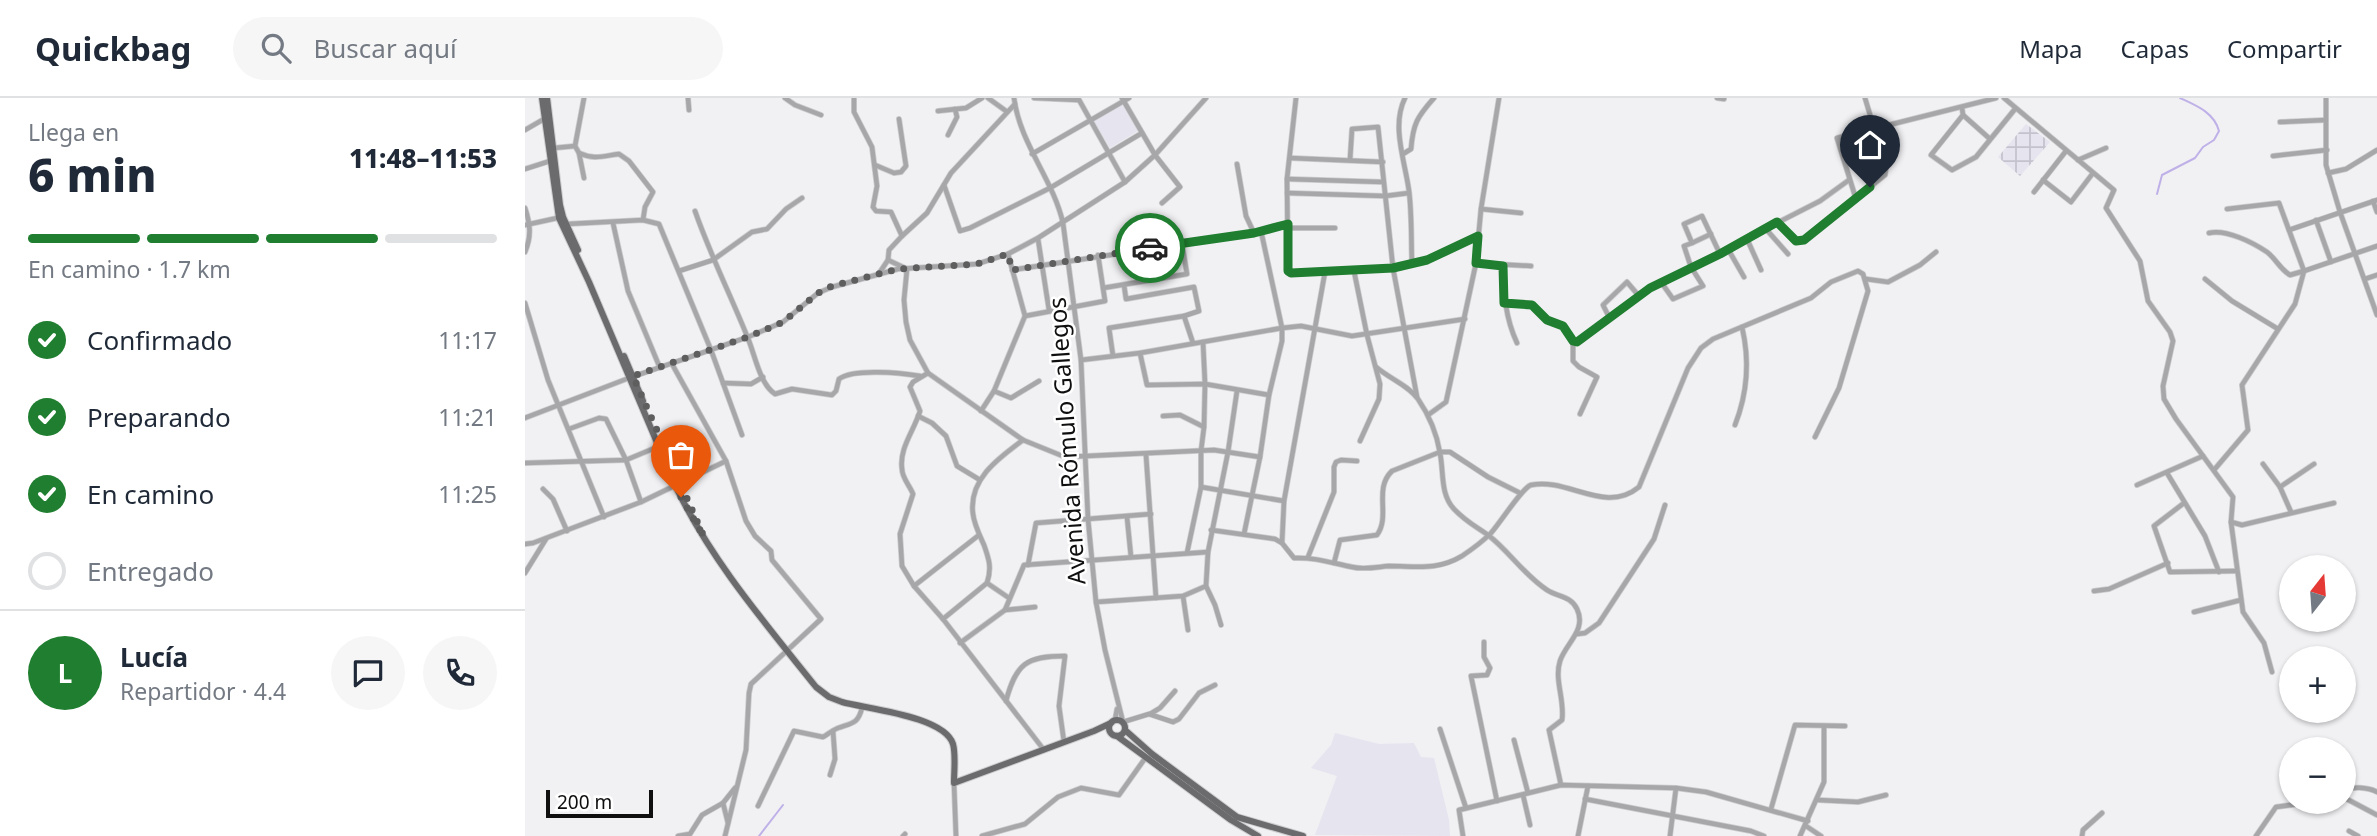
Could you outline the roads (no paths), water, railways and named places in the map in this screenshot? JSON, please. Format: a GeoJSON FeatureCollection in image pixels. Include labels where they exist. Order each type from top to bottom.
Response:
{"type":"FeatureCollection","features":[{"type":"Feature","properties":{"kind":"main road"},"geometry":{"type":"LineString","coordinates":[[545,98],[544,119],[561,217],[688,513],[745,596],[823,693],[862,708],[929,722],[943,730],[953,743],[954,783],[1116,722]]}},
{"type":"Feature","properties":{"kind":"main road"},"geometry":{"type":"LineString","coordinates":[[545,98],[554,148],[561,217],[567,224],[631,377]]}},
{"type":"Feature","properties":{"kind":"main road"},"geometry":{"type":"LineString","coordinates":[[1116,722],[1152,754],[1237,817],[1303,836]]}},
{"type":"Feature","properties":{"kind":"main road"},"geometry":{"type":"LineString","coordinates":[[1116,722],[1109,730],[1116,736],[1231,820],[1258,836]]}},
{"type":"Feature","properties":{"kind":"main road"},"geometry":{"type":"LineString","coordinates":[[1094,732],[1116,736],[1125,730]]}},
{"type":"Feature","properties":{"kind":"street"},"geometry":{"type":"LineString","coordinates":[[584,178],[575,146],[585,98]]}},
{"type":"Feature","properties":{"kind":"street"},"geometry":{"type":"LineString","coordinates":[[688,98],[689,110]]}},
{"type":"Feature","properties":{"kind":"street"},"geometry":{"type":"LineString","coordinates":[[785,98],[821,115]]}},
{"type":"Feature","properties":{"kind":"street"},"geometry":{"type":"LineString","coordinates":[[855,98],[854,112],[872,147],[875,164],[877,186],[873,207],[876,211],[891,212],[902,236]]}},
{"type":"Feature","properties":{"kind":"street"},"geometry":{"type":"LineString","coordinates":[[938,111],[966,107],[982,98]]}},
{"type":"Feature","properties":{"kind":"street"},"geometry":{"type":"LineString","coordinates":[[988,98],[1006,111]]}},
{"type":"Feature","properties":{"kind":"street"},"geometry":{"type":"LineString","coordinates":[[1034,98],[1078,99],[1125,182]]}},
{"type":"Feature","properties":{"kind":"street"},"geometry":{"type":"LineString","coordinates":[[525,418],[631,377],[748,337],[783,322],[818,293],[880,272],[977,264],[1008,254],[1063,223],[1125,182],[1155,155],[1206,98]]}},
{"type":"Feature","properties":{"kind":"street"},"geometry":{"type":"LineString","coordinates":[[1296,98],[1287,179],[1288,271],[1393,268],[1427,260],[1478,236]]}},
{"type":"Feature","properties":{"kind":"street"},"geometry":{"type":"LineString","coordinates":[[1405,98],[1398,124],[1409,193],[1412,264]]}},
{"type":"Feature","properties":{"kind":"street"},"geometry":{"type":"LineString","coordinates":[[1403,154],[1411,149],[1417,116],[1434,98]]}},
{"type":"Feature","properties":{"kind":"street"},"geometry":{"type":"LineString","coordinates":[[1428,415],[1446,402],[1465,319],[1476,263],[1481,209],[1499,98]]}},
{"type":"Feature","properties":{"kind":"street"},"geometry":{"type":"LineString","coordinates":[[1717,98],[1724,99]]}},
{"type":"Feature","properties":{"kind":"street"},"geometry":{"type":"LineString","coordinates":[[1777,222],[1800,242],[1886,171],[1865,98]]}},
{"type":"Feature","properties":{"kind":"street"},"geometry":{"type":"LineString","coordinates":[[1856,198],[1837,138],[1996,98]]}},
{"type":"Feature","properties":{"kind":"street"},"geometry":{"type":"LineString","coordinates":[[2004,98],[2114,190],[2106,208],[2140,261],[2148,301],[2170,332],[2173,341],[2163,386],[2164,399],[2233,497],[2231,522],[2243,612],[2264,643],[2272,672]]}},
{"type":"Feature","properties":{"kind":"street"},"geometry":{"type":"LineString","coordinates":[[2326,98],[2328,173],[2377,314]]}},
{"type":"Feature","properties":{"kind":"street"},"geometry":{"type":"LineString","coordinates":[[1032,154],[1125,99],[1155,155],[1180,187],[1162,203]]}},
{"type":"Feature","properties":{"kind":"street"},"geometry":{"type":"LineString","coordinates":[[880,272],[888,260],[889,250],[927,213],[951,173],[1014,101]]}},
{"type":"Feature","properties":{"kind":"street","name":"Avenida Rómulo Gallegos"},"geometry":{"type":"LineString","coordinates":[[1014,101],[1022,131],[1059,206],[1063,223],[1081,360],[1091,559],[1096,602],[1118,705],[1116,722]]}},
{"type":"Feature","properties":{"kind":"street"},"geometry":{"type":"LineString","coordinates":[[1962,108],[1963,115],[1990,139]]}},
{"type":"Feature","properties":{"kind":"street"},"geometry":{"type":"LineString","coordinates":[[948,135],[957,117],[955,109]]}},
{"type":"Feature","properties":{"kind":"street"},"geometry":{"type":"LineString","coordinates":[[1963,115],[1931,155],[1952,170],[1976,157],[2015,109]]}},
{"type":"Feature","properties":{"kind":"street"},"geometry":{"type":"LineString","coordinates":[[525,130],[544,119]]}},
{"type":"Feature","properties":{"kind":"street"},"geometry":{"type":"LineString","coordinates":[[875,164],[894,173],[901,172],[906,166],[899,119]]}},
{"type":"Feature","properties":{"kind":"street"},"geometry":{"type":"LineString","coordinates":[[2280,122],[2326,120]]}},
{"type":"Feature","properties":{"kind":"street"},"geometry":{"type":"LineString","coordinates":[[1350,160],[1352,129],[1378,127],[1393,268],[1417,398]]}},
{"type":"Feature","properties":{"kind":"street"},"geometry":{"type":"LineString","coordinates":[[944,185],[960,231],[1050,188],[1142,133]]}},
{"type":"Feature","properties":{"kind":"street"},"geometry":{"type":"LineString","coordinates":[[554,148],[575,146]]}},
{"type":"Feature","properties":{"kind":"street"},"geometry":{"type":"LineString","coordinates":[[2078,160],[2106,148]]}},
{"type":"Feature","properties":{"kind":"street"},"geometry":{"type":"LineString","coordinates":[[2273,156],[2327,150]]}},
{"type":"Feature","properties":{"kind":"street"},"geometry":{"type":"LineString","coordinates":[[2328,173],[2346,169],[2377,150]]}},
{"type":"Feature","properties":{"kind":"street"},"geometry":{"type":"LineString","coordinates":[[2035,192],[2066,151]]}},
{"type":"Feature","properties":{"kind":"street"},"geometry":{"type":"LineString","coordinates":[[579,153],[595,158],[619,154],[629,161],[653,192],[645,207],[643,220]]}},
{"type":"Feature","properties":{"kind":"street"},"geometry":{"type":"LineString","coordinates":[[1290,158],[1383,162]]}},
{"type":"Feature","properties":{"kind":"street"},"geometry":{"type":"LineString","coordinates":[[525,169],[550,161]]}},
{"type":"Feature","properties":{"kind":"street"},"geometry":{"type":"LineString","coordinates":[[1237,164],[1247,216],[1254,233]]}},
{"type":"Feature","properties":{"kind":"street"},"geometry":{"type":"LineString","coordinates":[[2043,180],[2071,202],[2093,173]]}},
{"type":"Feature","properties":{"kind":"street"},"geometry":{"type":"LineString","coordinates":[[1287,179],[1383,182]]}},
{"type":"Feature","properties":{"kind":"street"},"geometry":{"type":"LineString","coordinates":[[1573,341],[1581,340],[1609,317],[1661,282],[1820,201],[1849,180]]}},
{"type":"Feature","properties":{"kind":"street"},"geometry":{"type":"LineString","coordinates":[[1287,193],[1385,196],[1409,193]]}},
{"type":"Feature","properties":{"kind":"street"},"geometry":{"type":"LineString","coordinates":[[680,271],[713,260],[752,232],[767,229],[801,198]]}},
{"type":"Feature","properties":{"kind":"street"},"geometry":{"type":"LineString","coordinates":[[2289,230],[2375,200],[2377,212]]}},
{"type":"Feature","properties":{"kind":"street"},"geometry":{"type":"LineString","coordinates":[[2214,470],[2246,434],[2248,425],[2242,385],[2295,304],[2304,271],[2279,203],[2227,209]]}},
{"type":"Feature","properties":{"kind":"street"},"geometry":{"type":"LineString","coordinates":[[525,208],[529,243],[525,252]]}},
{"type":"Feature","properties":{"kind":"street"},"geometry":{"type":"LineString","coordinates":[[1481,209],[1521,213]]}},
{"type":"Feature","properties":{"kind":"street"},"geometry":{"type":"LineString","coordinates":[[695,211],[763,377],[775,394],[792,389],[832,395],[839,379],[847,374],[903,373],[920,376]]}},
{"type":"Feature","properties":{"kind":"street"},"geometry":{"type":"LineString","coordinates":[[1692,243],[1684,224],[1702,216],[1720,254]]}},
{"type":"Feature","properties":{"kind":"street"},"geometry":{"type":"LineString","coordinates":[[528,224],[561,217]]}},
{"type":"Feature","properties":{"kind":"street"},"geometry":{"type":"LineString","coordinates":[[567,224],[643,220],[659,224],[680,271],[742,435]]}},
{"type":"Feature","properties":{"kind":"street"},"geometry":{"type":"LineString","coordinates":[[2316,220],[2331,262]]}},
{"type":"Feature","properties":{"kind":"street"},"geometry":{"type":"LineString","coordinates":[[613,223],[628,291],[660,368]]}},
{"type":"Feature","properties":{"kind":"street"},"geometry":{"type":"LineString","coordinates":[[1012,270],[1288,226],[1335,228]]}},
{"type":"Feature","properties":{"kind":"street"},"geometry":{"type":"LineString","coordinates":[[1765,228],[1788,254]]}},
{"type":"Feature","properties":{"kind":"street"},"geometry":{"type":"LineString","coordinates":[[1244,534],[1260,457],[1269,395],[1282,341],[1282,328],[1261,231]]}},
{"type":"Feature","properties":{"kind":"street"},"geometry":{"type":"LineString","coordinates":[[2209,233],[2230,234],[2258,246],[2269,253],[2281,270],[2290,275],[2377,246]]}},
{"type":"Feature","properties":{"kind":"street"},"geometry":{"type":"LineString","coordinates":[[1661,282],[1673,299],[1703,286],[1691,267],[1684,246],[1711,234]]}},
{"type":"Feature","properties":{"kind":"street"},"geometry":{"type":"LineString","coordinates":[[1038,238],[1049,310]]}},
{"type":"Feature","properties":{"kind":"street"},"geometry":{"type":"LineString","coordinates":[[1747,239],[1761,270]]}},
{"type":"Feature","properties":{"kind":"street"},"geometry":{"type":"LineString","coordinates":[[1103,288],[1187,274],[1182,244]]}},
{"type":"Feature","properties":{"kind":"street"},"geometry":{"type":"LineString","coordinates":[[1728,249],[1744,278]]}},
{"type":"Feature","properties":{"kind":"street"},"geometry":{"type":"LineString","coordinates":[[1865,279],[1888,282],[1936,253]]}},
{"type":"Feature","properties":{"kind":"street"},"geometry":{"type":"LineString","coordinates":[[981,411],[994,391],[1024,316],[1008,254]]}},
{"type":"Feature","properties":{"kind":"street"},"geometry":{"type":"LineString","coordinates":[[1024,316],[1105,301],[1098,255]]}},
{"type":"Feature","properties":{"kind":"street"},"geometry":{"type":"LineString","coordinates":[[888,260],[907,268]]}},
{"type":"Feature","properties":{"kind":"street"},"geometry":{"type":"LineString","coordinates":[[1476,263],[1531,266]]}},
{"type":"Feature","properties":{"kind":"street"},"geometry":{"type":"LineString","coordinates":[[1503,266],[1504,303],[1509,327],[1517,343]]}},
{"type":"Feature","properties":{"kind":"street"},"geometry":{"type":"LineString","coordinates":[[907,268],[904,300],[906,322],[913,348],[928,373],[1023,440],[1065,457],[1201,451],[1260,457]]}},
{"type":"Feature","properties":{"kind":"street"},"geometry":{"type":"LineString","coordinates":[[1354,271],[1380,384],[1379,399],[1360,441]]}},
{"type":"Feature","properties":{"kind":"street"},"geometry":{"type":"LineString","coordinates":[[1212,530],[1275,539],[1282,543],[1294,558],[1308,557],[1355,568],[1436,567],[1459,558],[1488,536],[1527,486],[1546,483],[1604,498],[1629,495],[1639,487],[1694,357],[1701,348],[1713,339],[1811,298],[1831,282],[1858,271],[1863,274],[1868,291],[1839,388],[1815,437]]}},
{"type":"Feature","properties":{"kind":"street"},"geometry":{"type":"LineString","coordinates":[[1282,543],[1284,501],[1325,272]]}},
{"type":"Feature","properties":{"kind":"street"},"geometry":{"type":"LineString","coordinates":[[2365,279],[2377,275]]}},
{"type":"Feature","properties":{"kind":"street"},"geometry":{"type":"LineString","coordinates":[[2205,279],[2232,301],[2278,329]]}},
{"type":"Feature","properties":{"kind":"street"},"geometry":{"type":"LineString","coordinates":[[1609,317],[1602,305],[1627,282],[1639,296]]}},
{"type":"Feature","properties":{"kind":"street"},"geometry":{"type":"LineString","coordinates":[[1113,356],[1109,328],[1184,316],[1199,311],[1194,287],[1126,299],[1124,285]]}},
{"type":"Feature","properties":{"kind":"street"},"geometry":{"type":"LineString","coordinates":[[525,303],[548,380],[604,517]]}},
{"type":"Feature","properties":{"kind":"street"},"geometry":{"type":"LineString","coordinates":[[1504,303],[1532,305],[1547,320],[1563,326],[1573,341],[1573,361],[1597,377],[1580,414]]}},
{"type":"Feature","properties":{"kind":"street"},"geometry":{"type":"LineString","coordinates":[[1184,316],[1193,344]]}},
{"type":"Feature","properties":{"kind":"street"},"geometry":{"type":"LineString","coordinates":[[1081,360],[1140,353],[1282,328],[1301,326],[1352,336],[1465,319]]}},
{"type":"Feature","properties":{"kind":"street"},"geometry":{"type":"LineString","coordinates":[[1735,425],[1745,400],[1748,354],[1742,327]]}},
{"type":"Feature","properties":{"kind":"street"},"geometry":{"type":"LineString","coordinates":[[1187,553],[1201,487],[1205,384],[1203,342]]}},
{"type":"Feature","properties":{"kind":"street"},"geometry":{"type":"LineString","coordinates":[[1140,353],[1147,385],[1205,384],[1269,395]]}},
{"type":"Feature","properties":{"kind":"street"},"geometry":{"type":"LineString","coordinates":[[672,363],[726,461],[746,521],[755,537],[771,551],[772,560],[821,619],[751,684],[746,750],[725,836]]}},
{"type":"Feature","properties":{"kind":"street"},"geometry":{"type":"LineString","coordinates":[[1376,368],[1408,388],[1428,415],[1440,452],[1445,493],[1452,506],[1468,524],[1488,536],[1538,583],[1550,592],[1571,599],[1577,609],[1580,621],[1577,634],[1562,654],[1557,673],[1562,719],[1549,730],[1561,785]]}},
{"type":"Feature","properties":{"kind":"street"},"geometry":{"type":"LineString","coordinates":[[928,373],[920,376],[910,387],[910,392],[919,406],[918,416],[907,439],[901,472],[913,494],[900,534],[902,566],[914,586],[943,619],[1044,750]]}},
{"type":"Feature","properties":{"kind":"street"},"geometry":{"type":"LineString","coordinates":[[723,383],[751,384],[763,377]]}},
{"type":"Feature","properties":{"kind":"street"},"geometry":{"type":"LineString","coordinates":[[994,391],[1011,398],[1039,381]]}},
{"type":"Feature","properties":{"kind":"street"},"geometry":{"type":"LineString","coordinates":[[1221,625],[1206,586],[1208,552],[1237,391]]}},
{"type":"Feature","properties":{"kind":"street"},"geometry":{"type":"LineString","coordinates":[[1163,416],[1180,415],[1204,427]]}},
{"type":"Feature","properties":{"kind":"street"},"geometry":{"type":"LineString","coordinates":[[918,416],[946,436],[957,466],[980,480]]}},
{"type":"Feature","properties":{"kind":"street"},"geometry":{"type":"LineString","coordinates":[[569,429],[599,418],[606,419],[626,460],[641,502]]}},
{"type":"Feature","properties":{"kind":"street"},"geometry":{"type":"LineString","coordinates":[[943,619],[987,583],[990,562],[973,514],[980,480],[996,460],[1023,440]]}},
{"type":"Feature","properties":{"kind":"street"},"geometry":{"type":"LineString","coordinates":[[525,463],[626,460],[661,446]]}},
{"type":"Feature","properties":{"kind":"street"},"geometry":{"type":"LineString","coordinates":[[1334,563],[1340,540],[1381,531],[1384,516],[1381,507],[1386,477],[1392,471],[1440,452],[1450,452],[1487,477],[1520,493]]}},
{"type":"Feature","properties":{"kind":"street"},"geometry":{"type":"LineString","coordinates":[[1146,455],[1156,598]]}},
{"type":"Feature","properties":{"kind":"street"},"geometry":{"type":"LineString","coordinates":[[2137,485],[2203,456]]}},
{"type":"Feature","properties":{"kind":"street"},"geometry":{"type":"LineString","coordinates":[[525,544],[641,502],[726,461]]}},
{"type":"Feature","properties":{"kind":"street"},"geometry":{"type":"LineString","coordinates":[[1308,557],[1334,492],[1336,462],[1357,461]]}},
{"type":"Feature","properties":{"kind":"street"},"geometry":{"type":"LineString","coordinates":[[2263,464],[2280,488],[2291,512]]}},
{"type":"Feature","properties":{"kind":"street"},"geometry":{"type":"LineString","coordinates":[[2280,488],[2314,464]]}},
{"type":"Feature","properties":{"kind":"street"},"geometry":{"type":"LineString","coordinates":[[2167,473],[2205,536],[2219,572]]}},
{"type":"Feature","properties":{"kind":"street"},"geometry":{"type":"LineString","coordinates":[[1201,487],[1284,501]]}},
{"type":"Feature","properties":{"kind":"street"},"geometry":{"type":"LineString","coordinates":[[543,489],[553,499],[566,531]]}},
{"type":"Feature","properties":{"kind":"street"},"geometry":{"type":"LineString","coordinates":[[2184,503],[2154,526],[2170,572],[2237,571]]}},
{"type":"Feature","properties":{"kind":"street"},"geometry":{"type":"LineString","coordinates":[[2231,522],[2242,525],[2334,503]]}},
{"type":"Feature","properties":{"kind":"street"},"geometry":{"type":"LineString","coordinates":[[1577,634],[1585,634],[1599,623],[1654,539],[1665,505]]}},
{"type":"Feature","properties":{"kind":"street"},"geometry":{"type":"LineString","coordinates":[[1028,565],[1036,523],[1151,514]]}},
{"type":"Feature","properties":{"kind":"street"},"geometry":{"type":"LineString","coordinates":[[1127,517],[1131,557]]}},
{"type":"Feature","properties":{"kind":"street"},"geometry":{"type":"LineString","coordinates":[[914,586],[980,534]]}},
{"type":"Feature","properties":{"kind":"street"},"geometry":{"type":"LineString","coordinates":[[525,573],[546,538]]}},
{"type":"Feature","properties":{"kind":"street"},"geometry":{"type":"LineString","coordinates":[[1005,610],[1024,565],[1208,552]]}},
{"type":"Feature","properties":{"kind":"street"},"geometry":{"type":"LineString","coordinates":[[2094,591],[2109,589],[2168,564]]}},
{"type":"Feature","properties":{"kind":"street"},"geometry":{"type":"LineString","coordinates":[[987,583],[1009,598]]}},
{"type":"Feature","properties":{"kind":"street"},"geometry":{"type":"LineString","coordinates":[[1096,602],[1183,596],[1206,586]]}},
{"type":"Feature","properties":{"kind":"street"},"geometry":{"type":"LineString","coordinates":[[1183,596],[1188,630]]}},
{"type":"Feature","properties":{"kind":"street"},"geometry":{"type":"LineString","coordinates":[[2194,612],[2241,600]]}},
{"type":"Feature","properties":{"kind":"street"},"geometry":{"type":"LineString","coordinates":[[960,643],[1005,610],[1035,607]]}},
{"type":"Feature","properties":{"kind":"street"},"geometry":{"type":"LineString","coordinates":[[1484,642],[1484,657],[1490,668],[1487,675],[1471,676],[1497,801]]}},
{"type":"Feature","properties":{"kind":"street"},"geometry":{"type":"LineString","coordinates":[[1006,701],[1011,680],[1022,665],[1048,656],[1065,656],[1059,706],[1064,742]]}},
{"type":"Feature","properties":{"kind":"street"},"geometry":{"type":"LineString","coordinates":[[1149,714],[1173,722],[1179,719],[1199,693],[1215,685]]}},
{"type":"Feature","properties":{"kind":"street"},"geometry":{"type":"LineString","coordinates":[[1116,722],[1149,714],[1160,708],[1175,691]]}},
{"type":"Feature","properties":{"kind":"street"},"geometry":{"type":"LineString","coordinates":[[758,806],[794,731],[819,737],[853,725],[862,708]]}},
{"type":"Feature","properties":{"kind":"street"},"geometry":{"type":"LineString","coordinates":[[1771,809],[1795,725],[1845,726]]}},
{"type":"Feature","properties":{"kind":"street"},"geometry":{"type":"LineString","coordinates":[[1800,836],[1824,782],[1824,726]]}},
{"type":"Feature","properties":{"kind":"street"},"geometry":{"type":"LineString","coordinates":[[1440,729],[1466,808]]}},
{"type":"Feature","properties":{"kind":"street"},"geometry":{"type":"LineString","coordinates":[[830,775],[835,760],[833,731]]}},
{"type":"Feature","properties":{"kind":"street"},"geometry":{"type":"LineString","coordinates":[[1514,740],[1530,825]]}},
{"type":"Feature","properties":{"kind":"street"},"geometry":{"type":"LineString","coordinates":[[982,836],[1025,824],[1058,797],[1081,788],[1119,795],[1146,757]]}},
{"type":"Feature","properties":{"kind":"street"},"geometry":{"type":"LineString","coordinates":[[954,783],[955,836]]}},
{"type":"Feature","properties":{"kind":"street"},"geometry":{"type":"LineString","coordinates":[[1463,836],[1459,810],[1561,785],[1677,788],[1706,792],[1771,809],[1807,823],[1821,836]]}},
{"type":"Feature","properties":{"kind":"street"},"geometry":{"type":"LineString","coordinates":[[1578,836],[1588,786]]}},
{"type":"Feature","properties":{"kind":"street"},"geometry":{"type":"LineString","coordinates":[[678,836],[690,834],[702,815],[723,803],[736,788]]}},
{"type":"Feature","properties":{"kind":"street"},"geometry":{"type":"LineString","coordinates":[[1670,836],[1677,788]]}},
{"type":"Feature","properties":{"kind":"street"},"geometry":{"type":"LineString","coordinates":[[2356,788],[2377,792]]}},
{"type":"Feature","properties":{"kind":"street"},"geometry":{"type":"LineString","coordinates":[[1817,800],[1858,802],[1886,795]]}},
{"type":"Feature","properties":{"kind":"street"},"geometry":{"type":"LineString","coordinates":[[1585,799],[1751,831],[1764,836]]}},
{"type":"Feature","properties":{"kind":"street"},"geometry":{"type":"LineString","coordinates":[[723,803],[728,824]]}},
{"type":"Feature","properties":{"kind":"street"},"geometry":{"type":"LineString","coordinates":[[2356,805],[2377,815]]}},
{"type":"Feature","properties":{"kind":"street"},"geometry":{"type":"LineString","coordinates":[[2256,836],[2276,807],[2279,807]]}},
{"type":"Feature","properties":{"kind":"street"},"geometry":{"type":"LineString","coordinates":[[2082,836],[2083,830],[2102,813]]}},
{"type":"Feature","properties":{"kind":"street"},"geometry":{"type":"LineString","coordinates":[[2349,831],[2358,836]]}},
{"type":"Feature","properties":{"kind":"waterway"},"geometry":{"type":"LineString","coordinates":[[2157,194],[2162,175],[2195,158],[2203,147],[2214,140],[2219,131],[2217,124],[2208,114],[2180,98]]}},
{"type":"Feature","properties":{"kind":"waterway"},"geometry":{"type":"LineString","coordinates":[[759,836],[783,805]]}}]}
